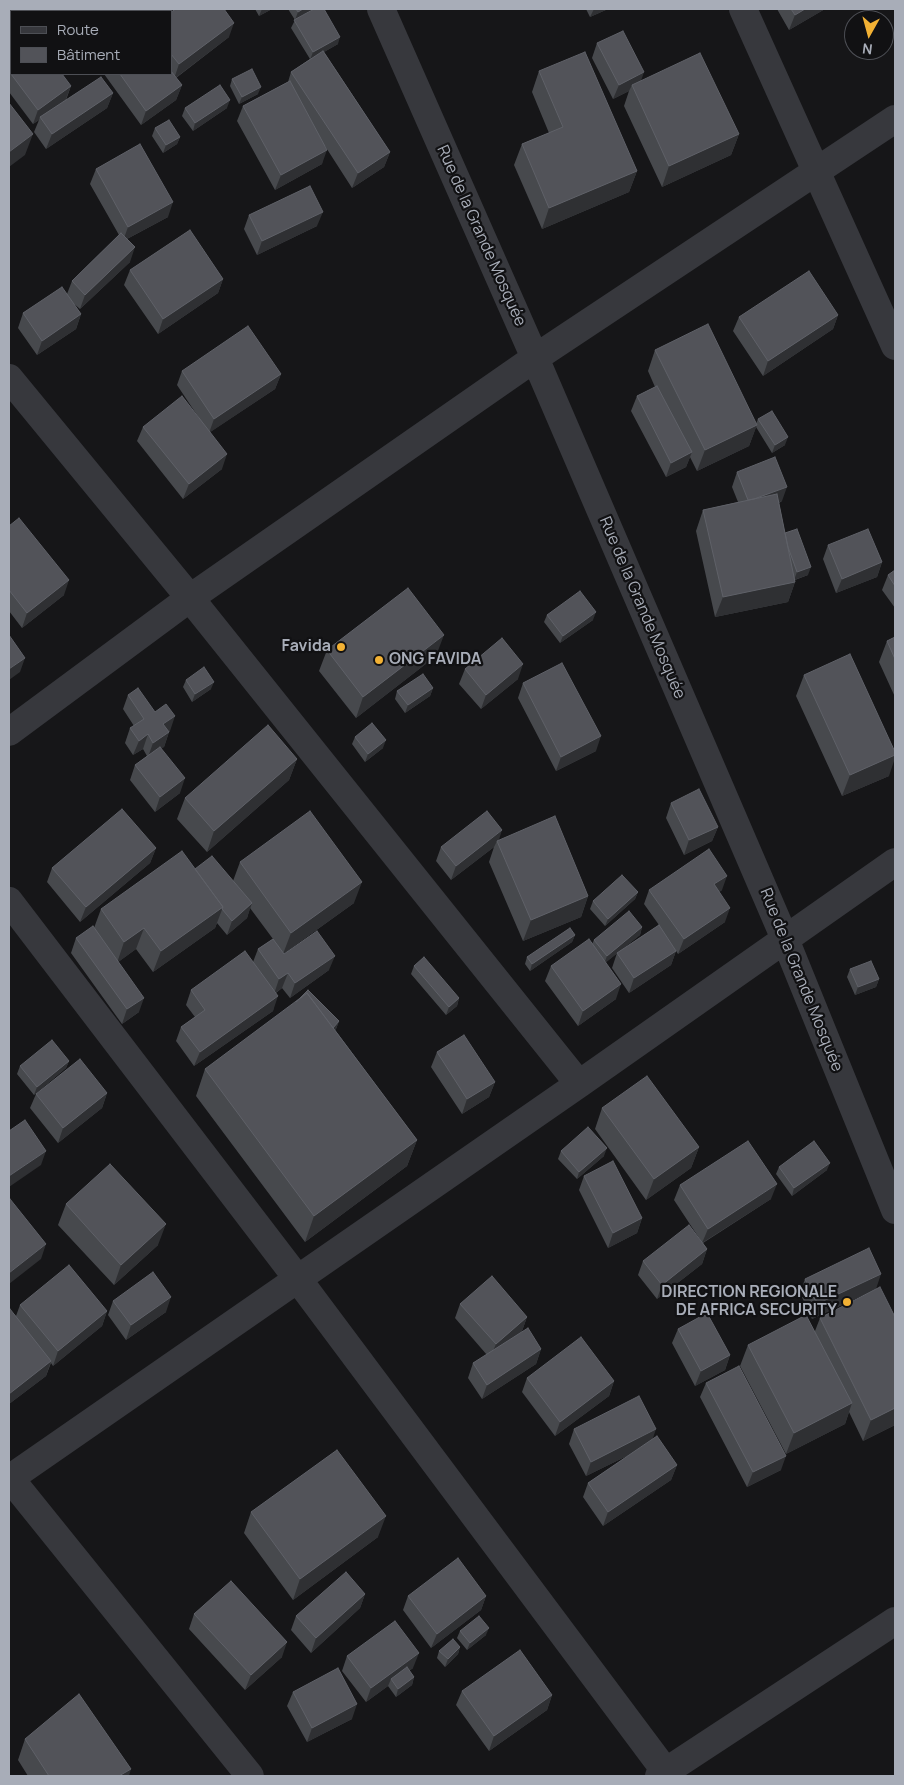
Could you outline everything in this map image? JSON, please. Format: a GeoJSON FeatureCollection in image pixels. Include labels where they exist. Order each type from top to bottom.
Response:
{"type":"FeatureCollection","features":[{"type":"Feature","properties":{"kind":"street","name":"Rue de la Grande Mosquée"},"geometry":{"type":"LineString","coordinates":[[381,9],[785,939],[895,1210]]}},
{"type":"Feature","properties":{"kind":"street"},"geometry":{"type":"LineString","coordinates":[[744,9],[895,346]]}},
{"type":"Feature","properties":{"kind":"street"},"geometry":{"type":"LineString","coordinates":[[9,732],[190,598],[534,358],[818,172],[895,119]]}},
{"type":"Feature","properties":{"kind":"street"},"geometry":{"type":"LineString","coordinates":[[9,378],[190,598],[579,1084]]}},
{"type":"Feature","properties":{"kind":"street"},"geometry":{"type":"LineString","coordinates":[[250,1776],[9,1478],[579,1084],[895,862]]}},
{"type":"Feature","properties":{"kind":"street"},"geometry":{"type":"LineString","coordinates":[[9,901],[296,1278],[665,1775],[895,1621]]}},
{"type":"Feature","properties":{"kind":"building"},"geometry":{"type":"Polygon","coordinates":[[[176,9],[224,9],[234,23],[179,64],[172,55],[172,11],[176,9]]]}},
{"type":"Feature","properties":{"kind":"building"},"geometry":{"type":"Polygon","coordinates":[[[314,9],[324,9],[340,37],[313,52],[294,20],[314,9]]]}},
{"type":"Feature","properties":{"kind":"building"},"geometry":{"type":"Polygon","coordinates":[[[791,9],[805,9],[795,15],[791,9]]]}},
{"type":"Feature","properties":{"kind":"building"},"geometry":{"type":"Polygon","coordinates":[[[623,31],[644,72],[619,85],[597,43],[623,31]]]}},
{"type":"Feature","properties":{"kind":"building"},"geometry":{"type":"Polygon","coordinates":[[[323,51],[390,152],[358,173],[291,72],[323,51]]]}},
{"type":"Feature","properties":{"kind":"building"},"geometry":{"type":"Polygon","coordinates":[[[585,52],[637,171],[549,208],[522,144],[563,127],[539,71],[585,52]]]}},
{"type":"Feature","properties":{"kind":"building"},"geometry":{"type":"Polygon","coordinates":[[[700,53],[739,134],[669,166],[632,85],[700,53]]]}},
{"type":"Feature","properties":{"kind":"building"},"geometry":{"type":"Polygon","coordinates":[[[252,69],[261,87],[242,97],[232,79],[252,69]]]}},
{"type":"Feature","properties":{"kind":"building"},"geometry":{"type":"Polygon","coordinates":[[[172,72],[182,85],[146,111],[121,75],[172,75],[172,72]]]}},
{"type":"Feature","properties":{"kind":"building"},"geometry":{"type":"Polygon","coordinates":[[[12,75],[63,75],[71,86],[38,110],[12,75]]]}},
{"type":"Feature","properties":{"kind":"building"},"geometry":{"type":"Polygon","coordinates":[[[101,77],[113,93],[52,134],[40,117],[101,77]]]}},
{"type":"Feature","properties":{"kind":"building"},"geometry":{"type":"Polygon","coordinates":[[[290,81],[327,150],[281,175],[243,106],[290,81]]]}},
{"type":"Feature","properties":{"kind":"building"},"geometry":{"type":"Polygon","coordinates":[[[220,85],[230,100],[195,123],[185,108],[220,85]]]}},
{"type":"Feature","properties":{"kind":"building"},"geometry":{"type":"Polygon","coordinates":[[[9,103],[33,134],[9,152],[9,103]]]}},
{"type":"Feature","properties":{"kind":"building"},"geometry":{"type":"Polygon","coordinates":[[[169,120],[180,137],[166,145],[155,128],[169,120]]]}},
{"type":"Feature","properties":{"kind":"building"},"geometry":{"type":"Polygon","coordinates":[[[140,144],[173,202],[128,227],[96,169],[140,144]]]}},
{"type":"Feature","properties":{"kind":"building"},"geometry":{"type":"Polygon","coordinates":[[[310,186],[323,212],[262,241],[249,215],[310,186]]]}},
{"type":"Feature","properties":{"kind":"building"},"geometry":{"type":"Polygon","coordinates":[[[190,230],[223,279],[163,319],[130,270],[190,230]]]}},
{"type":"Feature","properties":{"kind":"building"},"geometry":{"type":"Polygon","coordinates":[[[121,233],[135,247],[85,295],[72,281],[121,233]]]}},
{"type":"Feature","properties":{"kind":"building"},"geometry":{"type":"Polygon","coordinates":[[[809,271],[838,315],[768,361],[739,317],[809,271]]]}},
{"type":"Feature","properties":{"kind":"building"},"geometry":{"type":"Polygon","coordinates":[[[62,287],[81,314],[42,341],[23,313],[62,287]]]}},
{"type":"Feature","properties":{"kind":"building"},"geometry":{"type":"Polygon","coordinates":[[[708,324],[757,425],[705,450],[655,350],[708,324]]]}},
{"type":"Feature","properties":{"kind":"building"},"geometry":{"type":"Polygon","coordinates":[[[248,326],[281,374],[214,419],[182,371],[248,326]]]}},
{"type":"Feature","properties":{"kind":"building"},"geometry":{"type":"Polygon","coordinates":[[[657,386],[692,452],[671,463],[637,396],[657,386]]]}},
{"type":"Feature","properties":{"kind":"building"},"geometry":{"type":"Polygon","coordinates":[[[182,396],[227,454],[189,484],[143,427],[182,396]]]}},
{"type":"Feature","properties":{"kind":"building"},"geometry":{"type":"Polygon","coordinates":[[[772,411],[788,437],[775,445],[758,419],[772,411]]]}},
{"type":"Feature","properties":{"kind":"building"},"geometry":{"type":"Polygon","coordinates":[[[775,457],[787,487],[748,500],[737,472],[775,457]]]}},
{"type":"Feature","properties":{"kind":"building"},"geometry":{"type":"Polygon","coordinates":[[[777,494],[795,582],[723,597],[703,510],[777,494]]]}},
{"type":"Feature","properties":{"kind":"building"},"geometry":{"type":"Polygon","coordinates":[[[19,518],[69,580],[27,613],[9,590],[9,526],[19,518]]]}},
{"type":"Feature","properties":{"kind":"building"},"geometry":{"type":"Polygon","coordinates":[[[797,529],[811,567],[797,572],[785,533],[797,529]]]}},
{"type":"Feature","properties":{"kind":"building"},"geometry":{"type":"Polygon","coordinates":[[[868,529],[882,562],[842,579],[828,545],[868,529]]]}},
{"type":"Feature","properties":{"kind":"building"},"geometry":{"type":"Polygon","coordinates":[[[895,570],[895,586],[888,575],[895,570]]]}},
{"type":"Feature","properties":{"kind":"building"},"geometry":{"type":"Polygon","coordinates":[[[408,588],[444,635],[363,697],[327,650],[408,588]]]}},
{"type":"Feature","properties":{"kind":"building"},"geometry":{"type":"Polygon","coordinates":[[[580,591],[596,612],[563,636],[547,615],[580,591]]]}},
{"type":"Feature","properties":{"kind":"building"},"geometry":{"type":"Polygon","coordinates":[[[9,635],[25,658],[9,669],[9,635]]]}},
{"type":"Feature","properties":{"kind":"building"},"geometry":{"type":"Polygon","coordinates":[[[895,637],[895,659],[887,641],[895,637]]]}},
{"type":"Feature","properties":{"kind":"building"},"geometry":{"type":"Polygon","coordinates":[[[502,638],[523,664],[486,695],[465,669],[502,638]]]}},
{"type":"Feature","properties":{"kind":"building"},"geometry":{"type":"Polygon","coordinates":[[[850,654],[895,755],[850,775],[804,675],[850,654]]]}},
{"type":"Feature","properties":{"kind":"building"},"geometry":{"type":"Polygon","coordinates":[[[562,663],[601,736],[561,757],[523,683],[562,663]]]}},
{"type":"Feature","properties":{"kind":"building"},"geometry":{"type":"Polygon","coordinates":[[[204,667],[214,682],[195,694],[186,680],[204,667]]]}},
{"type":"Feature","properties":{"kind":"building"},"geometry":{"type":"Polygon","coordinates":[[[423,674],[433,688],[408,705],[397,691],[423,674]]]}},
{"type":"Feature","properties":{"kind":"building"},"geometry":{"type":"Polygon","coordinates":[[[138,688],[155,712],[166,704],[175,716],[163,724],[169,732],[153,743],[148,734],[139,741],[130,728],[144,719],[128,695],[138,688]]]}},
{"type":"Feature","properties":{"kind":"building"},"geometry":{"type":"Polygon","coordinates":[[[372,723],[386,740],[368,754],[355,737],[372,723]]]}},
{"type":"Feature","properties":{"kind":"building"},"geometry":{"type":"Polygon","coordinates":[[[268,725],[297,759],[214,831],[185,798],[268,725]]]}},
{"type":"Feature","properties":{"kind":"building"},"geometry":{"type":"Polygon","coordinates":[[[160,747],[185,778],[160,797],[135,765],[160,747]]]}},
{"type":"Feature","properties":{"kind":"building"},"geometry":{"type":"Polygon","coordinates":[[[699,789],[718,827],[689,840],[671,803],[699,789]]]}},
{"type":"Feature","properties":{"kind":"building"},"geometry":{"type":"Polygon","coordinates":[[[122,809],[156,848],[86,907],[52,868],[122,809]]]}},
{"type":"Feature","properties":{"kind":"building"},"geometry":{"type":"Polygon","coordinates":[[[310,811],[362,882],[291,933],[240,862],[310,811]]]}},
{"type":"Feature","properties":{"kind":"building"},"geometry":{"type":"Polygon","coordinates":[[[487,811],[502,830],[456,866],[441,847],[487,811]]]}},
{"type":"Feature","properties":{"kind":"building"},"geometry":{"type":"Polygon","coordinates":[[[555,816],[588,896],[531,920],[497,841],[555,816]]]}},
{"type":"Feature","properties":{"kind":"building"},"geometry":{"type":"Polygon","coordinates":[[[709,849],[727,876],[714,884],[730,908],[684,939],[649,890],[709,849]]]}},
{"type":"Feature","properties":{"kind":"building"},"geometry":{"type":"Polygon","coordinates":[[[182,851],[223,907],[161,951],[144,928],[124,942],[101,909],[182,851]]]}},
{"type":"Feature","properties":{"kind":"building"},"geometry":{"type":"Polygon","coordinates":[[[212,856],[252,903],[232,921],[195,869],[212,856]]]}},
{"type":"Feature","properties":{"kind":"building"},"geometry":{"type":"Polygon","coordinates":[[[622,875],[638,892],[608,919],[593,901],[622,875]]]}},
{"type":"Feature","properties":{"kind":"building"},"geometry":{"type":"Polygon","coordinates":[[[629,911],[642,927],[607,956],[594,940],[629,911]]]}},
{"type":"Feature","properties":{"kind":"building"},"geometry":{"type":"Polygon","coordinates":[[[659,925],[676,951],[634,978],[617,953],[659,925]]]}},
{"type":"Feature","properties":{"kind":"building"},"geometry":{"type":"Polygon","coordinates":[[[93,926],[144,998],[127,1009],[76,938],[93,926]]]}},
{"type":"Feature","properties":{"kind":"building"},"geometry":{"type":"Polygon","coordinates":[[[570,928],[575,935],[532,964],[527,957],[570,928]]]}},
{"type":"Feature","properties":{"kind":"building"},"geometry":{"type":"Polygon","coordinates":[[[317,931],[335,956],[295,983],[288,973],[279,979],[258,949],[273,939],[284,954],[317,931]]]}},
{"type":"Feature","properties":{"kind":"building"},"geometry":{"type":"Polygon","coordinates":[[[589,939],[621,984],[583,1011],[551,966],[589,939]]]}},
{"type":"Feature","properties":{"kind":"building"},"geometry":{"type":"Polygon","coordinates":[[[245,951],[278,996],[200,1052],[181,1027],[205,1010],[191,990],[245,951]]]}},
{"type":"Feature","properties":{"kind":"building"},"geometry":{"type":"Polygon","coordinates":[[[424,957],[459,998],[449,1007],[414,966],[424,957]]]}},
{"type":"Feature","properties":{"kind":"building"},"geometry":{"type":"Polygon","coordinates":[[[871,961],[879,979],[858,987],[850,969],[871,961]]]}},
{"type":"Feature","properties":{"kind":"building"},"geometry":{"type":"Polygon","coordinates":[[[308,990],[339,1021],[333,1028],[307,993],[296,1002],[308,990]]]}},
{"type":"Feature","properties":{"kind":"building"},"geometry":{"type":"Polygon","coordinates":[[[307,993],[417,1140],[314,1216],[205,1069],[307,993]]]}},
{"type":"Feature","properties":{"kind":"building"},"geometry":{"type":"Polygon","coordinates":[[[464,1035],[495,1082],[467,1099],[437,1052],[464,1035]]]}},
{"type":"Feature","properties":{"kind":"building"},"geometry":{"type":"Polygon","coordinates":[[[52,1040],[69,1061],[37,1087],[20,1066],[52,1040]]]}},
{"type":"Feature","properties":{"kind":"building"},"geometry":{"type":"Polygon","coordinates":[[[80,1059],[107,1093],[63,1128],[36,1094],[80,1059]]]}},
{"type":"Feature","properties":{"kind":"building"},"geometry":{"type":"Polygon","coordinates":[[[647,1076],[699,1147],[654,1179],[602,1108],[647,1076]]]}},
{"type":"Feature","properties":{"kind":"building"},"geometry":{"type":"Polygon","coordinates":[[[25,1120],[46,1151],[9,1176],[9,1131],[25,1120]]]}},
{"type":"Feature","properties":{"kind":"building"},"geometry":{"type":"Polygon","coordinates":[[[588,1127],[607,1148],[579,1172],[561,1151],[588,1127]]]}},
{"type":"Feature","properties":{"kind":"building"},"geometry":{"type":"Polygon","coordinates":[[[748,1141],[777,1184],[708,1229],[680,1185],[748,1141]]]}},
{"type":"Feature","properties":{"kind":"building"},"geometry":{"type":"Polygon","coordinates":[[[814,1141],[830,1163],[794,1188],[779,1167],[814,1141]]]}},
{"type":"Feature","properties":{"kind":"building"},"geometry":{"type":"Polygon","coordinates":[[[613,1161],[642,1218],[613,1233],[584,1176],[613,1161]]]}},
{"type":"Feature","properties":{"kind":"building"},"geometry":{"type":"Polygon","coordinates":[[[110,1164],[166,1224],[121,1265],[66,1204],[110,1164]]]}},
{"type":"Feature","properties":{"kind":"building"},"geometry":{"type":"Polygon","coordinates":[[[9,1200],[46,1244],[9,1273],[9,1200]]]}},
{"type":"Feature","properties":{"kind":"building"},"geometry":{"type":"Polygon","coordinates":[[[689,1225],[707,1249],[662,1285],[643,1261],[689,1225]]]}},
{"type":"Feature","properties":{"kind":"building"},"geometry":{"type":"Polygon","coordinates":[[[869,1248],[881,1274],[817,1304],[805,1279],[869,1248]]]}},
{"type":"Feature","properties":{"kind":"building"},"geometry":{"type":"Polygon","coordinates":[[[69,1265],[107,1311],[58,1351],[20,1305],[69,1265]]]}},
{"type":"Feature","properties":{"kind":"building"},"geometry":{"type":"Polygon","coordinates":[[[153,1272],[171,1297],[131,1325],[113,1301],[153,1272]]]}},
{"type":"Feature","properties":{"kind":"building"},"geometry":{"type":"Polygon","coordinates":[[[492,1276],[527,1317],[496,1344],[460,1304],[492,1276]]]}},
{"type":"Feature","properties":{"kind":"building"},"geometry":{"type":"Polygon","coordinates":[[[880,1287],[895,1317],[895,1408],[871,1420],[820,1318],[880,1287]]]}},
{"type":"Feature","properties":{"kind":"building"},"geometry":{"type":"Polygon","coordinates":[[[10,1309],[51,1361],[9,1394],[9,1311],[10,1309]]]}},
{"type":"Feature","properties":{"kind":"building"},"geometry":{"type":"Polygon","coordinates":[[[707,1313],[730,1355],[701,1371],[678,1329],[707,1313]]]}},
{"type":"Feature","properties":{"kind":"building"},"geometry":{"type":"Polygon","coordinates":[[[806,1315],[852,1403],[794,1433],[748,1345],[806,1315]]]}},
{"type":"Feature","properties":{"kind":"building"},"geometry":{"type":"Polygon","coordinates":[[[528,1328],[541,1349],[487,1385],[473,1363],[528,1328]]]}},
{"type":"Feature","properties":{"kind":"building"},"geometry":{"type":"Polygon","coordinates":[[[581,1337],[614,1381],[560,1422],[527,1378],[581,1337]]]}},
{"type":"Feature","properties":{"kind":"building"},"geometry":{"type":"Polygon","coordinates":[[[739,1366],[786,1456],[753,1472],[706,1383],[739,1366]]]}},
{"type":"Feature","properties":{"kind":"building"},"geometry":{"type":"Polygon","coordinates":[[[639,1396],[656,1429],[591,1462],[574,1429],[639,1396]]]}},
{"type":"Feature","properties":{"kind":"building"},"geometry":{"type":"Polygon","coordinates":[[[657,1436],[677,1465],[608,1512],[588,1483],[657,1436]]]}},
{"type":"Feature","properties":{"kind":"building"},"geometry":{"type":"Polygon","coordinates":[[[337,1450],[386,1516],[300,1579],[251,1512],[337,1450]]]}},
{"type":"Feature","properties":{"kind":"building"},"geometry":{"type":"Polygon","coordinates":[[[458,1558],[486,1596],[437,1634],[408,1596],[458,1558]]]}},
{"type":"Feature","properties":{"kind":"building"},"geometry":{"type":"Polygon","coordinates":[[[346,1572],[365,1594],[316,1638],[296,1616],[346,1572]]]}},
{"type":"Feature","properties":{"kind":"building"},"geometry":{"type":"Polygon","coordinates":[[[231,1581],[287,1642],[251,1675],[194,1614],[231,1581]]]}},
{"type":"Feature","properties":{"kind":"building"},"geometry":{"type":"Polygon","coordinates":[[[479,1616],[489,1628],[470,1643],[460,1631],[479,1616]]]}},
{"type":"Feature","properties":{"kind":"building"},"geometry":{"type":"Polygon","coordinates":[[[395,1621],[419,1653],[371,1688],[347,1656],[395,1621]]]}},
{"type":"Feature","properties":{"kind":"building"},"geometry":{"type":"Polygon","coordinates":[[[453,1639],[460,1647],[448,1659],[439,1651],[453,1639]]]}},
{"type":"Feature","properties":{"kind":"building"},"geometry":{"type":"Polygon","coordinates":[[[520,1650],[552,1695],[494,1736],[462,1691],[520,1650]]]}},
{"type":"Feature","properties":{"kind":"building"},"geometry":{"type":"Polygon","coordinates":[[[407,1667],[414,1677],[398,1689],[391,1679],[407,1667]]]}},
{"type":"Feature","properties":{"kind":"building"},"geometry":{"type":"Polygon","coordinates":[[[338,1668],[357,1704],[312,1728],[293,1692],[338,1668]]]}},
{"type":"Feature","properties":{"kind":"building"},"geometry":{"type":"Polygon","coordinates":[[[79,1694],[131,1769],[119,1776],[49,1776],[25,1739],[79,1694]]]}},
{"type":"Feature","properties":{"kind":"place","name":"Favida"},"geometry":{"type":"Point","coordinates":[341,647]}},
{"type":"Feature","properties":{"kind":"place","name":"ONG FAVIDA"},"geometry":{"type":"Point","coordinates":[379,660]}},
{"type":"Feature","properties":{"kind":"place","name":"DIRECTION REGIONALE DE AFRICA SECURITY"},"geometry":{"type":"Point","coordinates":[847,1302]}}]}
